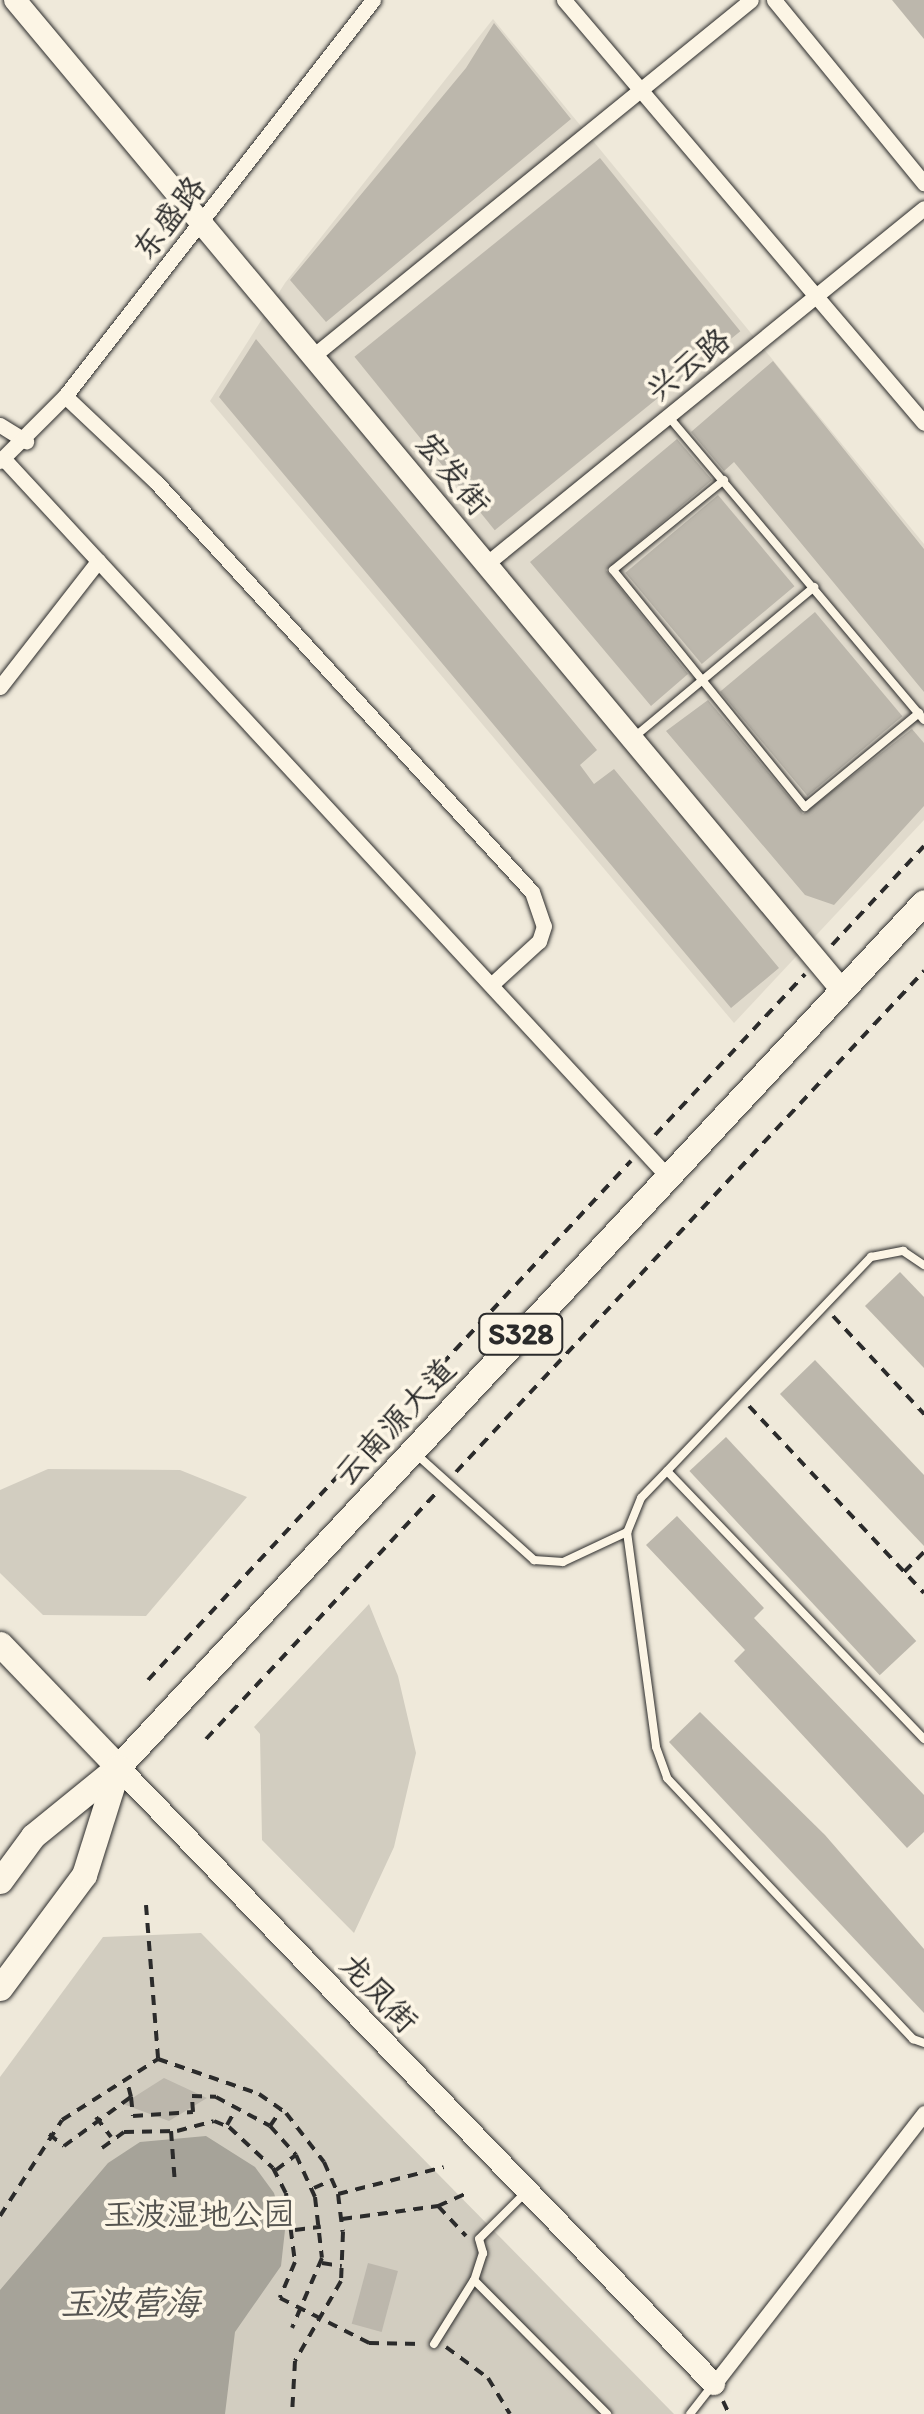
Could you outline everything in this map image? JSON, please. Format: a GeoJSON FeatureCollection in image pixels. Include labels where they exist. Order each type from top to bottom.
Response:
{"type":"FeatureCollection","features":[{"type":"Feature","properties":{"kind":"main road","name":"云南源大道"},"geometry":{"type":"LineString","coordinates":[[0,1881],[33,1836],[118,1767],[924,902]]}},
{"type":"Feature","properties":{"kind":"main road","name":"龙凤街"},"geometry":{"type":"LineString","coordinates":[[0,1644],[118,1767]]}},
{"type":"Feature","properties":{"kind":"main road","name":"云南源大道"},"geometry":{"type":"LineString","coordinates":[[0,1988],[84,1875],[118,1767]]}},
{"type":"Feature","properties":{"kind":"street","name":"宏发街"},"geometry":{"type":"LineString","coordinates":[[15,0],[842,990]]}},
{"type":"Feature","properties":{"kind":"street","name":"东盛路"},"geometry":{"type":"LineString","coordinates":[[1,460],[26,441],[65,396],[372,0]]}},
{"type":"Feature","properties":{"kind":"street"},"geometry":{"type":"LineString","coordinates":[[564,0],[924,423]]}},
{"type":"Feature","properties":{"kind":"street"},"geometry":{"type":"LineString","coordinates":[[312,356],[751,0]]}},
{"type":"Feature","properties":{"kind":"street"},"geometry":{"type":"LineString","coordinates":[[774,0],[924,183]]}},
{"type":"Feature","properties":{"kind":"street","name":"兴云路"},"geometry":{"type":"LineString","coordinates":[[486,564],[924,208]]}},
{"type":"Feature","properties":{"kind":"street"},"geometry":{"type":"LineString","coordinates":[[65,396],[156,482],[532,892],[544,926],[539,941],[490,986]]}},
{"type":"Feature","properties":{"kind":"street"},"geometry":{"type":"LineString","coordinates":[[0,426],[26,441]]}},
{"type":"Feature","properties":{"kind":"street"},"geometry":{"type":"LineString","coordinates":[[1,460],[668,1177]]}},
{"type":"Feature","properties":{"kind":"street"},"geometry":{"type":"LineString","coordinates":[[0,687],[98,561]]}},
{"type":"Feature","properties":{"kind":"street","name":"龙凤街"},"geometry":{"type":"LineString","coordinates":[[118,1767],[714,2384]]}},
{"type":"Feature","properties":{"kind":"street"},"geometry":{"type":"LineString","coordinates":[[714,2384],[924,2113]]}},
{"type":"Feature","properties":{"kind":"lane"},"geometry":{"type":"LineString","coordinates":[[668,416],[724,480],[922,717],[805,806],[613,570],[724,480]]}},
{"type":"Feature","properties":{"kind":"lane"},"geometry":{"type":"LineString","coordinates":[[632,739],[814,587]]}},
{"type":"Feature","properties":{"kind":"lane"},"geometry":{"type":"LineString","coordinates":[[924,1265],[913,1254],[886,1251],[872,1257],[641,1498],[627,1532],[656,1746],[667,1778],[913,2039],[924,2042]]}},
{"type":"Feature","properties":{"kind":"lane"},"geometry":{"type":"LineString","coordinates":[[412,1451],[534,1560],[563,1562],[627,1532]]}},
{"type":"Feature","properties":{"kind":"lane"},"geometry":{"type":"LineString","coordinates":[[667,1471],[924,1739]]}},
{"type":"Feature","properties":{"kind":"lane"},"geometry":{"type":"LineString","coordinates":[[434,2344],[474,2280],[482,2253],[479,2239],[526,2192]]}},
{"type":"Feature","properties":{"kind":"lane"},"geometry":{"type":"LineString","coordinates":[[474,2280],[607,2414]]}},
{"type":"Feature","properties":{"kind":"lane"},"geometry":{"type":"LineString","coordinates":[[690,2414],[714,2384]]}},
{"type":"Feature","properties":{"kind":"path"},"geometry":{"type":"LineString","coordinates":[[148,1680],[924,846]]}},
{"type":"Feature","properties":{"kind":"path"},"geometry":{"type":"LineString","coordinates":[[206,1739],[924,971]]}},
{"type":"Feature","properties":{"kind":"path"},"geometry":{"type":"LineString","coordinates":[[823,1306],[924,1414]]}},
{"type":"Feature","properties":{"kind":"path"},"geometry":{"type":"LineString","coordinates":[[739,1395],[924,1593]]}},
{"type":"Feature","properties":{"kind":"path"},"geometry":{"type":"LineString","coordinates":[[904,1572],[924,1552]]}},
{"type":"Feature","properties":{"kind":"path"},"geometry":{"type":"LineString","coordinates":[[146,1905],[158,2059]]}},
{"type":"Feature","properties":{"kind":"path"},"geometry":{"type":"LineString","coordinates":[[0,2216],[49,2134],[87,2099],[127,2081],[158,2059]]}},
{"type":"Feature","properties":{"kind":"path"},"geometry":{"type":"LineString","coordinates":[[158,2059],[232,2081],[281,2110],[309,2138],[338,2194],[342,2266],[323,2320],[296,2361],[292,2414]]}},
{"type":"Feature","properties":{"kind":"path"},"geometry":{"type":"LineString","coordinates":[[127,2081],[133,2116],[194,2112],[192,2096],[237,2107],[270,2126],[296,2155],[312,2189],[320,2228],[320,2262],[304,2310],[292,2328]]}},
{"type":"Feature","properties":{"kind":"path"},"geometry":{"type":"LineString","coordinates":[[49,2134],[64,2146],[96,2118],[131,2097]]}},
{"type":"Feature","properties":{"kind":"path"},"geometry":{"type":"LineString","coordinates":[[226,2126],[237,2107]]}},
{"type":"Feature","properties":{"kind":"path"},"geometry":{"type":"LineString","coordinates":[[270,2126],[281,2110]]}},
{"type":"Feature","properties":{"kind":"path"},"geometry":{"type":"LineString","coordinates":[[96,2118],[111,2137]]}},
{"type":"Feature","properties":{"kind":"path"},"geometry":{"type":"LineString","coordinates":[[102,2148],[111,2137],[171,2131],[214,2121],[226,2126],[275,2170],[294,2230],[295,2262],[280,2298],[323,2320]]}},
{"type":"Feature","properties":{"kind":"path"},"geometry":{"type":"LineString","coordinates":[[171,2131],[175,2184]]}},
{"type":"Feature","properties":{"kind":"path"},"geometry":{"type":"LineString","coordinates":[[275,2170],[296,2155]]}},
{"type":"Feature","properties":{"kind":"path"},"geometry":{"type":"LineString","coordinates":[[338,2194],[444,2167]]}},
{"type":"Feature","properties":{"kind":"path"},"geometry":{"type":"LineString","coordinates":[[312,2189],[332,2180]]}},
{"type":"Feature","properties":{"kind":"path"},"geometry":{"type":"LineString","coordinates":[[342,2219],[438,2206],[466,2193]]}},
{"type":"Feature","properties":{"kind":"path"},"geometry":{"type":"LineString","coordinates":[[438,2206],[482,2253]]}},
{"type":"Feature","properties":{"kind":"path"},"geometry":{"type":"LineString","coordinates":[[294,2230],[320,2228]]}},
{"type":"Feature","properties":{"kind":"path"},"geometry":{"type":"LineString","coordinates":[[320,2262],[342,2266]]}},
{"type":"Feature","properties":{"kind":"shaded area"},"geometry":{"type":"Polygon","coordinates":[[[493,19],[924,544],[924,820],[734,1023],[210,401],[285,283],[493,19]]]}},
{"type":"Feature","properties":{"kind":"green space"},"geometry":{"type":"Polygon","coordinates":[[[48,1469],[180,1470],[247,1497],[146,1616],[43,1615],[0,1573],[0,1490],[48,1469]]]}},
{"type":"Feature","properties":{"kind":"green space"},"geometry":{"type":"Polygon","coordinates":[[[369,1604],[398,1676],[416,1753],[394,1847],[354,1933],[262,1840],[260,1734],[254,1727],[369,1604]]]}},
{"type":"Feature","properties":{"kind":"green space","name":"玉波湿地公园"},"geometry":{"type":"Polygon","coordinates":[[[201,1933],[674,2414],[0,2414],[0,2077],[103,1937],[201,1933]]]}},
{"type":"Feature","properties":{"kind":"water","name":"玉波营海"},"geometry":{"type":"Polygon","coordinates":[[[206,2136],[255,2167],[274,2193],[285,2230],[281,2266],[235,2332],[225,2414],[0,2414],[0,2290],[108,2163],[140,2142],[206,2136]]]}},
{"type":"Feature","properties":{"kind":"building"},"geometry":{"type":"Polygon","coordinates":[[[892,0],[924,0],[924,39],[892,0]]]}},
{"type":"Feature","properties":{"kind":"building"},"geometry":{"type":"Polygon","coordinates":[[[494,23],[571,119],[326,322],[290,280],[466,68],[494,23]]]}},
{"type":"Feature","properties":{"kind":"building"},"geometry":{"type":"Polygon","coordinates":[[[600,158],[740,331],[495,530],[354,357],[600,158]]]}},
{"type":"Feature","properties":{"kind":"building"},"geometry":{"type":"Polygon","coordinates":[[[256,339],[597,750],[580,765],[594,784],[614,769],[779,968],[731,1008],[219,397],[256,339]]]}},
{"type":"Feature","properties":{"kind":"building"},"geometry":{"type":"Polygon","coordinates":[[[773,361],[924,549],[924,692],[734,462],[724,471],[691,432],[773,361]]]}},
{"type":"Feature","properties":{"kind":"building"},"geometry":{"type":"Polygon","coordinates":[[[677,439],[712,480],[606,570],[688,674],[651,706],[530,562],[677,439]]]}},
{"type":"Feature","properties":{"kind":"building"},"geometry":{"type":"Polygon","coordinates":[[[718,495],[794,586],[702,664],[625,573],[718,495]]]}},
{"type":"Feature","properties":{"kind":"building"},"geometry":{"type":"Polygon","coordinates":[[[815,612],[902,716],[807,796],[720,692],[815,612]]]}},
{"type":"Feature","properties":{"kind":"building"},"geometry":{"type":"Polygon","coordinates":[[[708,700],[803,814],[912,729],[924,743],[924,806],[834,905],[805,895],[666,731],[708,700]]]}},
{"type":"Feature","properties":{"kind":"building"},"geometry":{"type":"Polygon","coordinates":[[[900,1272],[924,1297],[924,1368],[865,1306],[900,1272]]]}},
{"type":"Feature","properties":{"kind":"building"},"geometry":{"type":"Polygon","coordinates":[[[815,1360],[924,1475],[924,1546],[780,1394],[815,1360]]]}},
{"type":"Feature","properties":{"kind":"building"},"geometry":{"type":"Polygon","coordinates":[[[726,1437],[916,1641],[880,1675],[689,1471],[726,1437]]]}},
{"type":"Feature","properties":{"kind":"building"},"geometry":{"type":"Polygon","coordinates":[[[677,1516],[764,1608],[754,1618],[924,1795],[924,1832],[907,1848],[734,1661],[745,1650],[646,1545],[677,1516]]]}},
{"type":"Feature","properties":{"kind":"building"},"geometry":{"type":"Polygon","coordinates":[[[700,1712],[825,1835],[924,1949],[924,2013],[669,1742],[700,1712]]]}},
{"type":"Feature","properties":{"kind":"building"},"geometry":{"type":"Polygon","coordinates":[[[164,2078],[207,2098],[169,2121],[123,2104],[164,2078]]]}},
{"type":"Feature","properties":{"kind":"building"},"geometry":{"type":"Polygon","coordinates":[[[368,2263],[398,2271],[382,2332],[352,2324],[368,2263]]]}}]}
